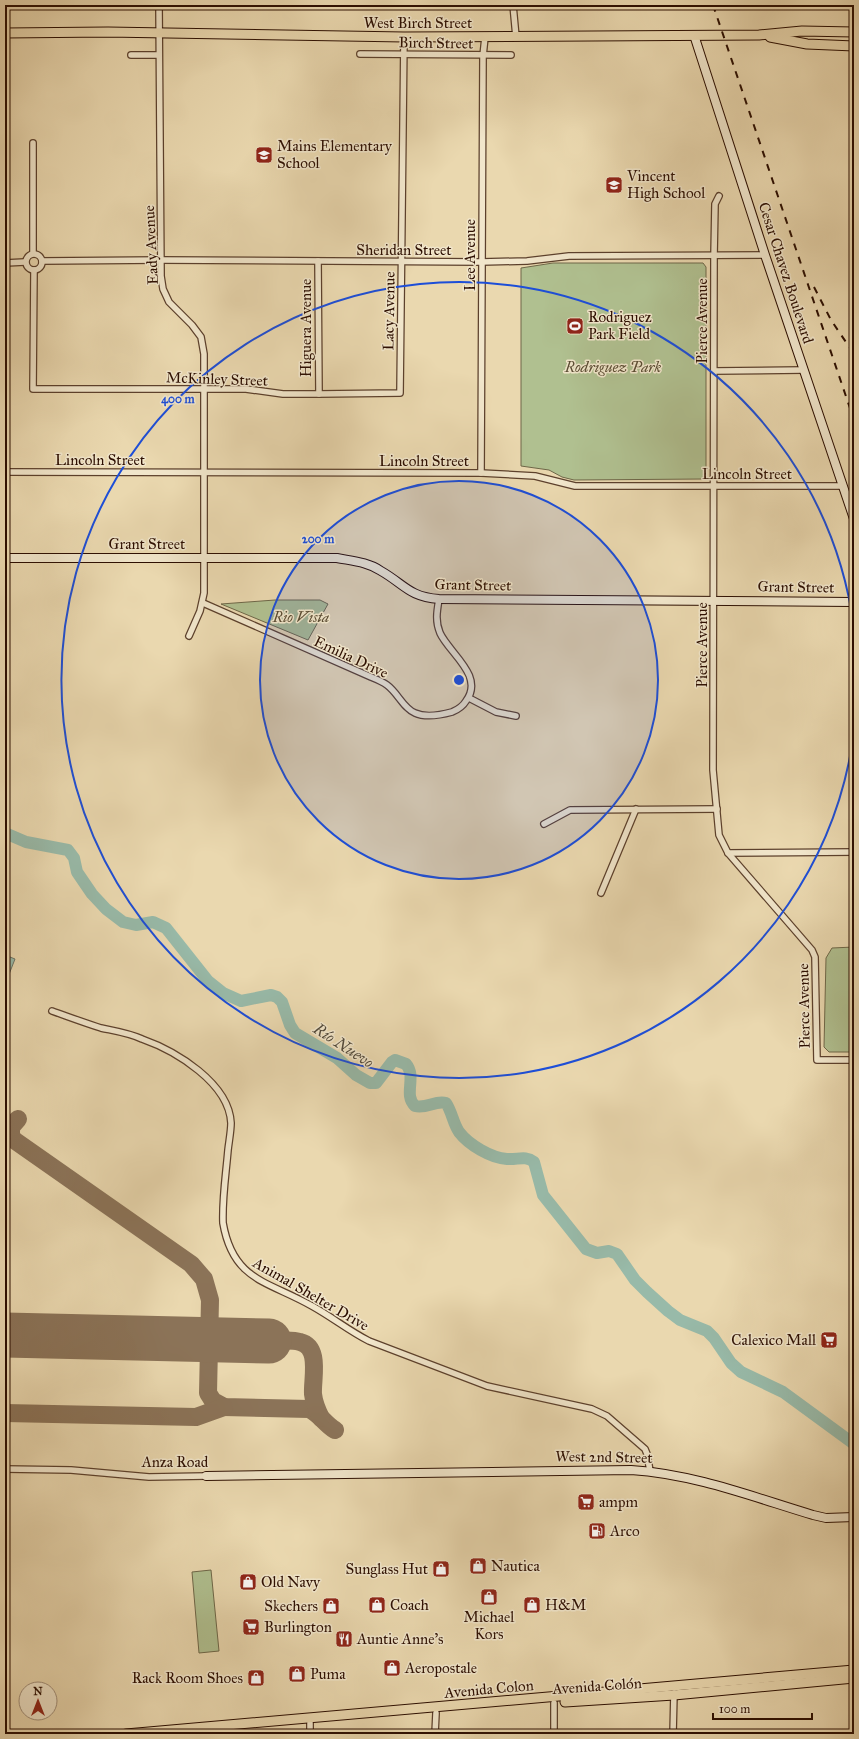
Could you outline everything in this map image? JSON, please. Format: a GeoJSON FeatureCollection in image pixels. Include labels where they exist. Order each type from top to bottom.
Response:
{"type":"FeatureCollection","features":[{"type":"Feature","properties":{"kind":"main road","name":"West Birch Street"},"geometry":{"type":"LineString","coordinates":[[5,33],[516,37],[759,35],[802,31],[854,32]]}},
{"type":"Feature","properties":{"kind":"main road","name":"West Birch Street"},"geometry":{"type":"LineString","coordinates":[[759,35],[807,44],[854,46]]}},
{"type":"Feature","properties":{"kind":"main road","name":"Avenida Colon"},"geometry":{"type":"LineString","coordinates":[[126,1734],[674,1691],[854,1670]]}},
{"type":"Feature","properties":{"kind":"main road","name":"Avenida Colón"},"geometry":{"type":"LineString","coordinates":[[199,1734],[310,1722],[554,1703],[674,1691],[854,1678]]}},
{"type":"Feature","properties":{"kind":"street","name":"Eady Avenue"},"geometry":{"type":"LineString","coordinates":[[159,5],[161,276],[163,289],[169,302],[192,325],[201,337],[204,354],[205,558],[203,603],[189,636]]}},
{"type":"Feature","properties":{"kind":"street"},"geometry":{"type":"LineString","coordinates":[[484,5],[513,5],[516,37]]}},
{"type":"Feature","properties":{"kind":"street","name":"Cesar Chavez Boulevard"},"geometry":{"type":"LineString","coordinates":[[694,35],[803,370],[854,519]]}},
{"type":"Feature","properties":{"kind":"street","name":"Lacy Avenue"},"geometry":{"type":"LineString","coordinates":[[400,393],[404,37]]}},
{"type":"Feature","properties":{"kind":"street","name":"Lee Avenue"},"geometry":{"type":"LineString","coordinates":[[481,473],[483,56],[485,37]]}},
{"type":"Feature","properties":{"kind":"street","name":"Birch Street"},"geometry":{"type":"LineString","coordinates":[[360,54],[511,55]]}},
{"type":"Feature","properties":{"kind":"street"},"geometry":{"type":"LineString","coordinates":[[130,55],[159,55]]}},
{"type":"Feature","properties":{"kind":"street"},"geometry":{"type":"LineString","coordinates":[[33,143],[33,253]]}},
{"type":"Feature","properties":{"kind":"street","name":"Pierce Avenue"},"geometry":{"type":"LineString","coordinates":[[719,196],[715,204],[713,486],[713,770],[719,835],[728,853],[812,950],[816,957],[817,1060],[854,1060]]}},
{"type":"Feature","properties":{"kind":"street"},"geometry":{"type":"LineString","coordinates":[[33,253],[39,255],[42,261],[40,267],[34,270],[28,268],[25,262],[28,255],[33,253]]}},
{"type":"Feature","properties":{"kind":"street","name":"Sheridan Street"},"geometry":{"type":"LineString","coordinates":[[42,261],[161,260],[482,262],[527,261],[569,256],[765,255]]}},
{"type":"Feature","properties":{"kind":"street","name":"Higuera Avenue"},"geometry":{"type":"LineString","coordinates":[[318,261],[319,394]]}},
{"type":"Feature","properties":{"kind":"street"},"geometry":{"type":"LineString","coordinates":[[5,263],[25,262]]}},
{"type":"Feature","properties":{"kind":"street","name":"McKinley Street"},"geometry":{"type":"LineString","coordinates":[[34,270],[34,389],[246,389],[283,394],[400,393]]}},
{"type":"Feature","properties":{"kind":"street"},"geometry":{"type":"LineString","coordinates":[[714,371],[803,370]]}},
{"type":"Feature","properties":{"kind":"street","name":"Lincoln Street"},"geometry":{"type":"LineString","coordinates":[[5,472],[481,473],[535,476],[575,486],[842,486]]}},
{"type":"Feature","properties":{"kind":"street","name":"Grant Street"},"geometry":{"type":"LineString","coordinates":[[5,558],[337,558],[361,562],[381,570],[415,594],[427,598],[439,599],[854,602]]}},
{"type":"Feature","properties":{"kind":"street"},"geometry":{"type":"LineString","coordinates":[[439,599],[436,620],[439,631],[444,641],[464,666],[470,679],[472,691],[469,698],[496,712],[516,716]]}},
{"type":"Feature","properties":{"kind":"street","name":"Emilia Drive"},"geometry":{"type":"LineString","coordinates":[[203,603],[371,677],[388,686],[407,708],[416,714],[443,714],[455,710],[464,704],[469,698]]}},
{"type":"Feature","properties":{"kind":"street"},"geometry":{"type":"LineString","coordinates":[[601,893],[636,809]]}},
{"type":"Feature","properties":{"kind":"street"},"geometry":{"type":"LineString","coordinates":[[544,824],[570,810],[717,809]]}},
{"type":"Feature","properties":{"kind":"street"},"geometry":{"type":"LineString","coordinates":[[728,853],[854,852]]}},
{"type":"Feature","properties":{"kind":"street","name":"Animal Shelter Drive"},"geometry":{"type":"LineString","coordinates":[[52,1011],[96,1026],[121,1031],[144,1039],[181,1058],[212,1083],[222,1095],[227,1106],[231,1123],[223,1223],[226,1239],[232,1252],[239,1264],[249,1273],[262,1282],[310,1305],[353,1333],[369,1341],[487,1386],[592,1409],[601,1413],[645,1449],[648,1454],[650,1471]]}},
{"type":"Feature","properties":{"kind":"street","name":"Anza Road"},"geometry":{"type":"LineString","coordinates":[[5,1469],[71,1470],[149,1477],[346,1473]]}},
{"type":"Feature","properties":{"kind":"street","name":"West 2nd Street"},"geometry":{"type":"LineString","coordinates":[[346,1473],[602,1469],[650,1471],[701,1481],[826,1518],[854,1517]]}},
{"type":"Feature","properties":{"kind":"street"},"geometry":{"type":"LineString","coordinates":[[673,1734],[674,1691]]}},
{"type":"Feature","properties":{"kind":"street"},"geometry":{"type":"LineString","coordinates":[[554,1703],[554,1734]]}},
{"type":"Feature","properties":{"kind":"street"},"geometry":{"type":"LineString","coordinates":[[435,1734],[436,1713]]}},
{"type":"Feature","properties":{"kind":"street"},"geometry":{"type":"LineString","coordinates":[[310,1722],[310,1734]]}},
{"type":"Feature","properties":{"kind":"green space","name":"Rodriguez Park"},"geometry":{"type":"Polygon","coordinates":[[[553,263],[703,263],[706,267],[706,474],[703,479],[574,480],[562,477],[549,470],[521,466],[521,268],[553,263]]]}},
{"type":"Feature","properties":{"kind":"green space","name":"Rio Vista"},"geometry":{"type":"Polygon","coordinates":[[[275,600],[320,600],[328,604],[308,640],[221,604],[275,600]]]}},
{"type":"Feature","properties":{"kind":"green space"},"geometry":{"type":"Polygon","coordinates":[[[854,947],[854,1052],[829,1052],[824,1047],[826,958],[832,948],[854,947]]]}},
{"type":"Feature","properties":{"kind":"green space"},"geometry":{"type":"Polygon","coordinates":[[[211,1570],[219,1651],[199,1653],[192,1572],[211,1570]]]}},
{"type":"Feature","properties":{"kind":"shaded area"},"geometry":{"type":"Polygon","coordinates":[[[5,955],[15,959],[6,982],[5,982],[5,955]]]}},
{"type":"Feature","properties":{"kind":"waterway","name":"Río Nuevo"},"geometry":{"type":"LineString","coordinates":[[5,833],[26,842],[68,850],[74,858],[77,872],[92,894],[106,909],[123,922],[136,925],[153,922],[166,928],[208,981],[223,993],[241,1001],[271,995],[277,997],[282,1002],[290,1025],[295,1033],[337,1058],[356,1075],[370,1083],[376,1083],[395,1060],[406,1064],[409,1069],[411,1080],[410,1097],[415,1106],[419,1107],[442,1102],[446,1103],[455,1125],[468,1142],[494,1156],[511,1159],[524,1158],[534,1162],[543,1195],[586,1249],[597,1253],[609,1251],[617,1254],[635,1280],[647,1292],[680,1320],[707,1331],[714,1338],[731,1363],[741,1372],[783,1392],[854,1444]]}},
{"type":"Feature","properties":{"kind":"taxiway"},"geometry":{"type":"LineString","coordinates":[[18,1119],[11,1127],[11,1136],[14,1140],[191,1264],[204,1279],[210,1300],[208,1393],[213,1401],[224,1407],[309,1409],[335,1430]]}},
{"type":"Feature","properties":{"kind":"taxiway"},"geometry":{"type":"LineString","coordinates":[[269,1341],[296,1341],[307,1345],[311,1350],[314,1364],[313,1397],[321,1418]]}},
{"type":"Feature","properties":{"kind":"taxiway"},"geometry":{"type":"LineString","coordinates":[[5,1413],[196,1417],[224,1407]]}},
{"type":"Feature","properties":{"kind":"runway"},"geometry":{"type":"LineString","coordinates":[[5,1335],[269,1341]]}},
{"type":"Feature","properties":{"kind":"railway"},"geometry":{"type":"LineString","coordinates":[[713,5],[854,420]]}},
{"type":"Feature","properties":{"kind":"railway"},"geometry":{"type":"LineString","coordinates":[[814,287],[831,320],[854,354]]}},
{"type":"Feature","properties":{"kind":"place","name":"Mains Elementary School"},"geometry":{"type":"Point","coordinates":[264,155]}},
{"type":"Feature","properties":{"kind":"place","name":"Vincent High School"},"geometry":{"type":"Point","coordinates":[614,185]}},
{"type":"Feature","properties":{"kind":"place","name":"Rodriguez Park Field"},"geometry":{"type":"Point","coordinates":[575,326]}},
{"type":"Feature","properties":{"kind":"place","name":"Calexico Mall"},"geometry":{"type":"Point","coordinates":[829,1340]}},
{"type":"Feature","properties":{"kind":"place","name":"ampm"},"geometry":{"type":"Point","coordinates":[586,1502]}},
{"type":"Feature","properties":{"kind":"place","name":"Arco"},"geometry":{"type":"Point","coordinates":[597,1531]}},
{"type":"Feature","properties":{"kind":"place","name":"Nautica"},"geometry":{"type":"Point","coordinates":[478,1566]}},
{"type":"Feature","properties":{"kind":"place","name":"Sunglass Hut"},"geometry":{"type":"Point","coordinates":[441,1569]}},
{"type":"Feature","properties":{"kind":"place","name":"Old Navy"},"geometry":{"type":"Point","coordinates":[248,1582]}},
{"type":"Feature","properties":{"kind":"place","name":"Michael Kors"},"geometry":{"type":"Point","coordinates":[489,1597]}},
{"type":"Feature","properties":{"kind":"place","name":"Coach"},"geometry":{"type":"Point","coordinates":[377,1605]}},
{"type":"Feature","properties":{"kind":"place","name":"H&M"},"geometry":{"type":"Point","coordinates":[532,1605]}},
{"type":"Feature","properties":{"kind":"place","name":"Skechers"},"geometry":{"type":"Point","coordinates":[331,1606]}},
{"type":"Feature","properties":{"kind":"place","name":"Burlington"},"geometry":{"type":"Point","coordinates":[251,1627]}},
{"type":"Feature","properties":{"kind":"place","name":"Auntie Anne's"},"geometry":{"type":"Point","coordinates":[344,1639]}},
{"type":"Feature","properties":{"kind":"place","name":"Aeropostale"},"geometry":{"type":"Point","coordinates":[392,1668]}},
{"type":"Feature","properties":{"kind":"place","name":"Puma"},"geometry":{"type":"Point","coordinates":[297,1674]}},
{"type":"Feature","properties":{"kind":"place","name":"Rack Room Shoes"},"geometry":{"type":"Point","coordinates":[256,1678]}}]}
